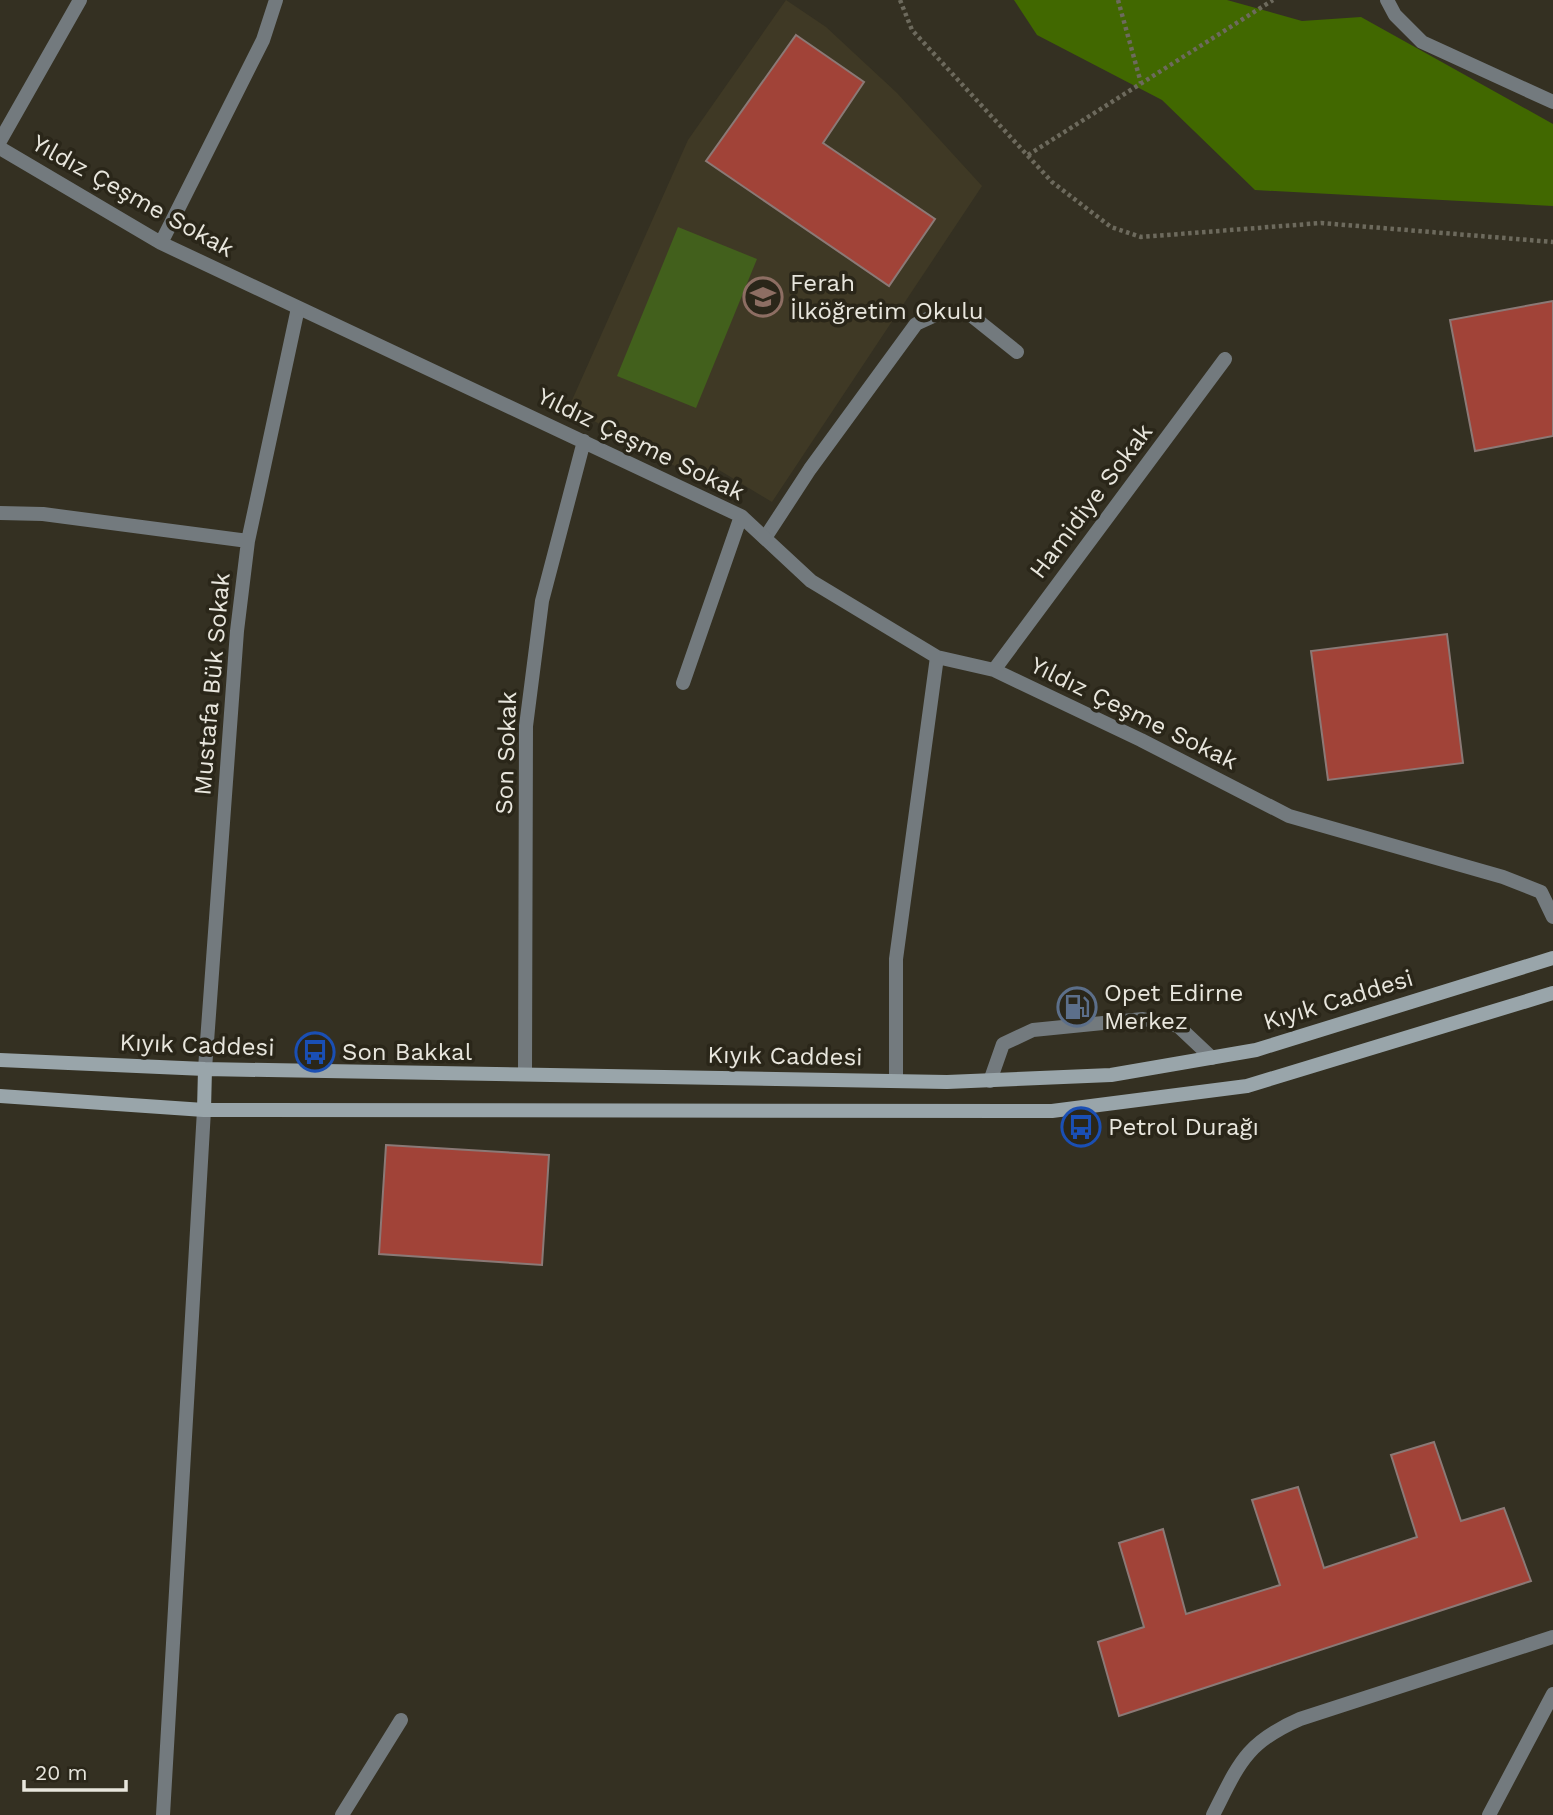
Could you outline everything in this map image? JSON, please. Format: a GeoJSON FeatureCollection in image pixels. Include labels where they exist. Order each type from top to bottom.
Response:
{"type":"FeatureCollection","features":[{"type":"Feature","properties":{"kind":"main road","name":"Kıyık Caddesi"},"geometry":{"type":"LineString","coordinates":[[0,1060],[205,1069],[896,1081],[990,1082],[1111,1075],[1256,1050],[1553,958]]}},
{"type":"Feature","properties":{"kind":"main road"},"geometry":{"type":"LineString","coordinates":[[0,1096],[204,1110],[1052,1111],[1248,1086],[1553,993]]}},
{"type":"Feature","properties":{"kind":"main road"},"geometry":{"type":"LineString","coordinates":[[204,1110],[205,1069]]}},
{"type":"Feature","properties":{"kind":"street"},"geometry":{"type":"LineString","coordinates":[[0,141],[80,0]]}},
{"type":"Feature","properties":{"kind":"street"},"geometry":{"type":"LineString","coordinates":[[161,243],[262,40],[276,0]]}},
{"type":"Feature","properties":{"kind":"street"},"geometry":{"type":"LineString","coordinates":[[1387,0],[1395,15],[1422,42],[1553,102]]}},
{"type":"Feature","properties":{"kind":"street","name":"Yıldız Çeşme Sokak"},"geometry":{"type":"LineString","coordinates":[[0,148],[161,243],[741,516],[811,581],[937,657],[994,670],[1141,740],[1289,816],[1503,877],[1541,892],[1553,917]]}},
{"type":"Feature","properties":{"kind":"street","name":"Mustafa Bük Sokak"},"geometry":{"type":"LineString","coordinates":[[205,1069],[237,631],[248,541],[298,308]]}},
{"type":"Feature","properties":{"kind":"street"},"geometry":{"type":"LineString","coordinates":[[765,538],[810,469],[916,324],[940,313],[967,312],[1017,352]]}},
{"type":"Feature","properties":{"kind":"street","name":"Hamidiye Sokak"},"geometry":{"type":"LineString","coordinates":[[994,670],[1225,359]]}},
{"type":"Feature","properties":{"kind":"street","name":"Son Sokak"},"geometry":{"type":"LineString","coordinates":[[525,1073],[526,726],[542,601],[584,441]]}},
{"type":"Feature","properties":{"kind":"street"},"geometry":{"type":"LineString","coordinates":[[0,513],[43,514],[248,541]]}},
{"type":"Feature","properties":{"kind":"street"},"geometry":{"type":"LineString","coordinates":[[683,683],[741,516]]}},
{"type":"Feature","properties":{"kind":"street"},"geometry":{"type":"LineString","coordinates":[[896,1081],[896,959],[937,657]]}},
{"type":"Feature","properties":{"kind":"street"},"geometry":{"type":"LineString","coordinates":[[990,1082],[1003,1044],[1033,1030],[1098,1021],[1143,1019],[1178,1026],[1212,1058]]}},
{"type":"Feature","properties":{"kind":"street"},"geometry":{"type":"LineString","coordinates":[[163,1815],[204,1110]]}},
{"type":"Feature","properties":{"kind":"street"},"geometry":{"type":"LineString","coordinates":[[1213,1815],[1249,1751],[1268,1733],[1300,1719],[1553,1637]]}},
{"type":"Feature","properties":{"kind":"street"},"geometry":{"type":"LineString","coordinates":[[1489,1815],[1553,1694]]}},
{"type":"Feature","properties":{"kind":"street"},"geometry":{"type":"LineString","coordinates":[[342,1815],[401,1720]]}},
{"type":"Feature","properties":{"kind":"path"},"geometry":{"type":"LineString","coordinates":[[900,0],[912,30],[1052,181],[1111,227],[1141,237],[1321,223],[1553,242]]}},
{"type":"Feature","properties":{"kind":"path"},"geometry":{"type":"LineString","coordinates":[[1118,0],[1141,83]]}},
{"type":"Feature","properties":{"kind":"path"},"geometry":{"type":"LineString","coordinates":[[1028,155],[1273,0]]}},
{"type":"Feature","properties":{"kind":"shaded area","name":"Ferah İlköğretim Okulu"},"geometry":{"type":"Polygon","coordinates":[[[786,0],[826,27],[897,93],[982,186],[772,502],[719,470],[709,485],[569,407],[688,140],[786,0]]]}},
{"type":"Feature","properties":{"kind":"green space"},"geometry":{"type":"Polygon","coordinates":[[[1014,0],[1227,0],[1302,21],[1361,17],[1553,124],[1553,206],[1255,190],[1162,100],[1037,35],[1014,0]]]}},
{"type":"Feature","properties":{"kind":"green space"},"geometry":{"type":"Polygon","coordinates":[[[678,227],[757,259],[696,408],[617,376],[678,227]]]}},
{"type":"Feature","properties":{"kind":"building","name":"Ferah İlköğretim Okulu"},"geometry":{"type":"Polygon","coordinates":[[[796,35],[864,82],[823,143],[935,219],[889,286],[706,161],[796,35]]]}},
{"type":"Feature","properties":{"kind":"building"},"geometry":{"type":"Polygon","coordinates":[[[1553,301],[1553,436],[1475,451],[1450,320],[1553,301]]]}},
{"type":"Feature","properties":{"kind":"building"},"geometry":{"type":"Polygon","coordinates":[[[1447,634],[1463,763],[1328,780],[1311,651],[1447,634]]]}},
{"type":"Feature","properties":{"kind":"building"},"geometry":{"type":"Polygon","coordinates":[[[386,1145],[549,1155],[542,1265],[379,1254],[386,1145]]]}},
{"type":"Feature","properties":{"kind":"building"},"geometry":{"type":"Polygon","coordinates":[[[1434,1442],[1461,1521],[1504,1508],[1531,1581],[1119,1716],[1098,1642],[1144,1627],[1119,1543],[1163,1529],[1186,1614],[1280,1585],[1252,1500],[1298,1487],[1324,1568],[1417,1537],[1391,1455],[1434,1442]]]}},
{"type":"Feature","properties":{"kind":"place","name":"Ferah İlköğretim Okulu"},"geometry":{"type":"Point","coordinates":[763,297]}},
{"type":"Feature","properties":{"kind":"place","name":"Opet Edirne Merkez"},"geometry":{"type":"Point","coordinates":[1077,1007]}},
{"type":"Feature","properties":{"kind":"place","name":"Son Bakkal"},"geometry":{"type":"Point","coordinates":[315,1052]}},
{"type":"Feature","properties":{"kind":"place","name":"Petrol Durağı"},"geometry":{"type":"Point","coordinates":[1081,1127]}}]}
